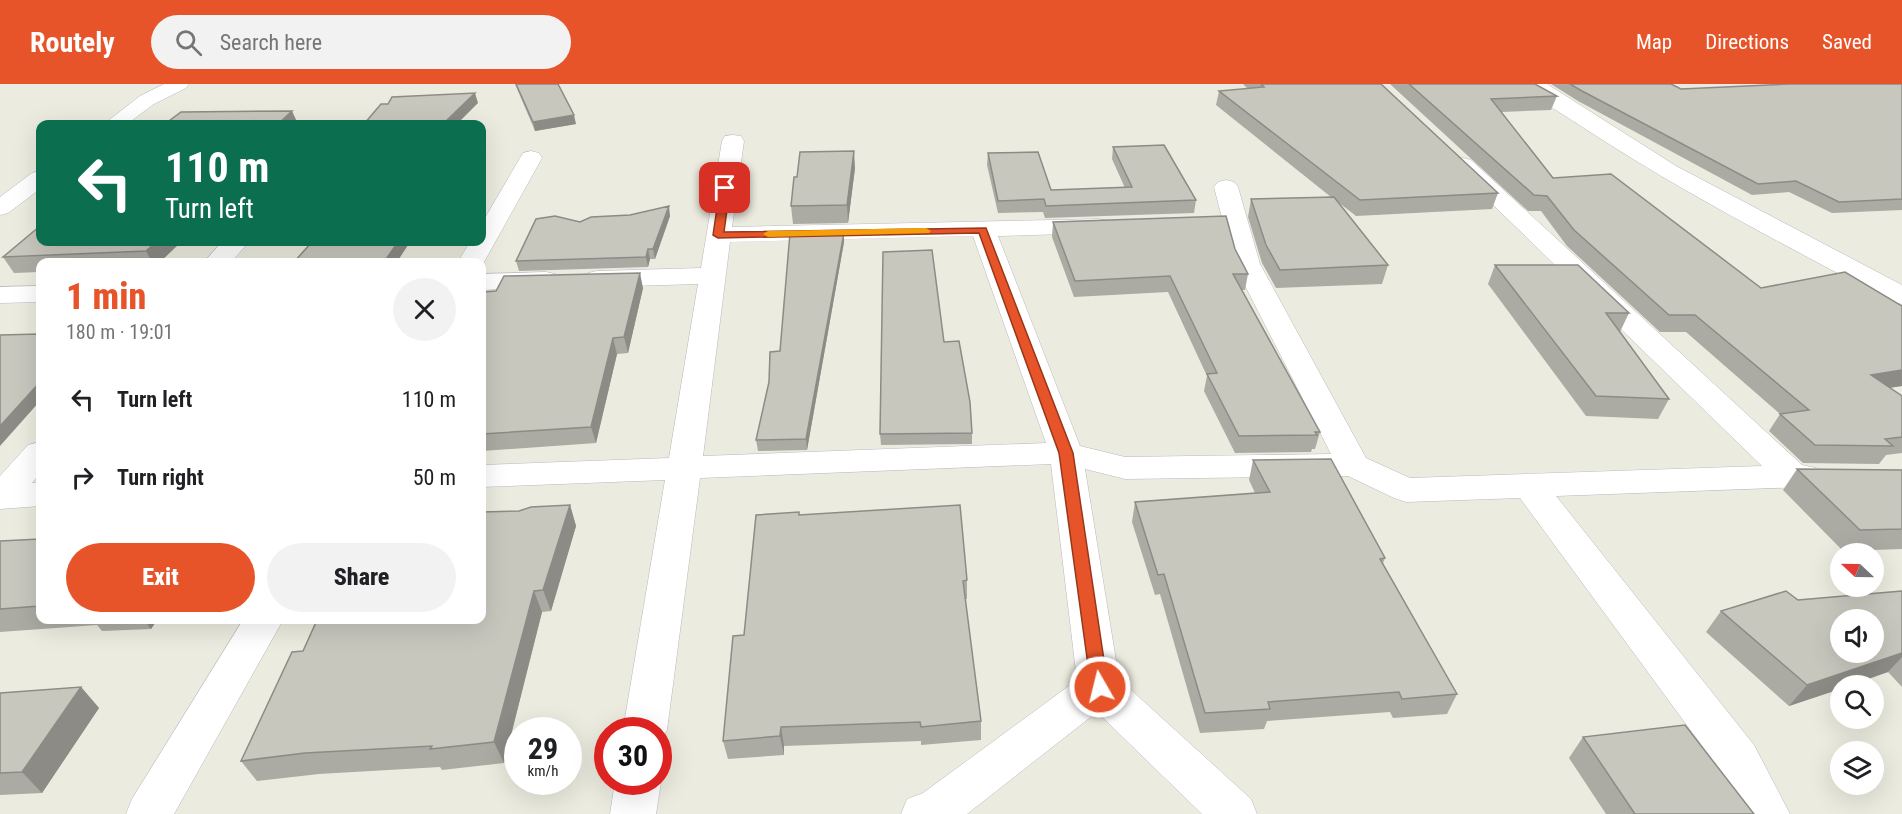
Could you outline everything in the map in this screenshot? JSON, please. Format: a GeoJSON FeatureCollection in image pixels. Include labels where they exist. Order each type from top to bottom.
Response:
{"type":"FeatureCollection","features":[{"type":"Feature","properties":{"kind":"street"},"geometry":{"type":"LineString","coordinates":[[120,120],[147,100],[179,84]]}},
{"type":"Feature","properties":{"kind":"street"},"geometry":{"type":"LineString","coordinates":[[1534,84],[1700,190],[1902,296]]}},
{"type":"Feature","properties":{"kind":"street"},"geometry":{"type":"LineString","coordinates":[[647,717],[733,141]]}},
{"type":"Feature","properties":{"kind":"street"},"geometry":{"type":"LineString","coordinates":[[1446,149],[1793,476]]}},
{"type":"Feature","properties":{"kind":"street"},"geometry":{"type":"LineString","coordinates":[[486,236],[531,158]]}},
{"type":"Feature","properties":{"kind":"street"},"geometry":{"type":"LineString","coordinates":[[0,208],[36,181]]}},
{"type":"Feature","properties":{"kind":"street"},"geometry":{"type":"LineString","coordinates":[[1226,187],[1224,222],[1353,465]]}},
{"type":"Feature","properties":{"kind":"street"},"geometry":{"type":"LineString","coordinates":[[718,235],[1121,225]]}},
{"type":"Feature","properties":{"kind":"street"},"geometry":{"type":"LineString","coordinates":[[983,230],[1066,453],[1100,687],[1234,814]]}},
{"type":"Feature","properties":{"kind":"street"},"geometry":{"type":"LineString","coordinates":[[221,258],[232,246]]}},
{"type":"Feature","properties":{"kind":"street"},"geometry":{"type":"LineString","coordinates":[[486,282],[712,276]]}},
{"type":"Feature","properties":{"kind":"street"},"geometry":{"type":"LineString","coordinates":[[0,295],[36,294]]}},
{"type":"Feature","properties":{"kind":"street"},"geometry":{"type":"LineString","coordinates":[[486,477],[1066,453],[1125,468],[1353,465],[1406,490],[1793,476],[1837,477]]}},
{"type":"Feature","properties":{"kind":"street"},"geometry":{"type":"LineString","coordinates":[[0,496],[36,457]]}},
{"type":"Feature","properties":{"kind":"street"},"geometry":{"type":"LineString","coordinates":[[1529,485],[1738,759],[1767,814]]}},
{"type":"Feature","properties":{"kind":"street"},"geometry":{"type":"LineString","coordinates":[[0,496],[36,494]]}},
{"type":"Feature","properties":{"kind":"street"},"geometry":{"type":"LineString","coordinates":[[149,814],[261,624]]}},
{"type":"Feature","properties":{"kind":"street"},"geometry":{"type":"LineString","coordinates":[[924,814],[934,812],[1100,687]]}},
{"type":"Feature","properties":{"kind":"street"},"geometry":{"type":"LineString","coordinates":[[633,814],[636,795]]}},
{"type":"Feature","properties":{"kind":"building"},"geometry":{"type":"Polygon","coordinates":[[[516,84],[558,84],[574,115],[533,122],[516,84]]]}},
{"type":"Feature","properties":{"kind":"building"},"geometry":{"type":"Polygon","coordinates":[[[1261,84],[1381,84],[1498,193],[1360,200],[1219,91],[1264,87],[1261,84]]]}},
{"type":"Feature","properties":{"kind":"building"},"geometry":{"type":"Polygon","coordinates":[[[1409,84],[1535,84],[1557,96],[1491,99],[1553,178],[1611,174],[1761,288],[1845,272],[1902,306],[1902,370],[1871,375],[1902,396],[1902,437],[1885,439],[1893,446],[1815,445],[1780,414],[1809,410],[1695,315],[1669,315],[1574,230],[1547,196],[1534,195],[1409,84]]]}},
{"type":"Feature","properties":{"kind":"building"},"geometry":{"type":"Polygon","coordinates":[[[1570,84],[1671,84],[1681,89],[1790,84],[1902,84],[1902,199],[1839,202],[1796,181],[1758,184],[1570,84]]]}},
{"type":"Feature","properties":{"kind":"building"},"geometry":{"type":"Polygon","coordinates":[[[475,93],[447,120],[367,120],[381,104],[388,104],[392,97],[475,93]]]}},
{"type":"Feature","properties":{"kind":"building"},"geometry":{"type":"Polygon","coordinates":[[[292,111],[282,120],[170,120],[181,112],[292,111]]]}},
{"type":"Feature","properties":{"kind":"building"},"geometry":{"type":"Polygon","coordinates":[[[1164,145],[1196,200],[1046,206],[1044,199],[998,201],[988,153],[1038,152],[1051,190],[1132,187],[1113,147],[1164,145]]]}},
{"type":"Feature","properties":{"kind":"building"},"geometry":{"type":"Polygon","coordinates":[[[854,151],[847,205],[791,206],[794,177],[797,177],[800,152],[854,151]]]}},
{"type":"Feature","properties":{"kind":"building"},"geometry":{"type":"Polygon","coordinates":[[[1334,197],[1388,265],[1280,270],[1266,245],[1251,199],[1334,197]]]}},
{"type":"Feature","properties":{"kind":"building"},"geometry":{"type":"Polygon","coordinates":[[[669,206],[653,249],[648,249],[646,257],[516,261],[536,219],[555,216],[580,222],[591,217],[630,215],[669,206]]]}},
{"type":"Feature","properties":{"kind":"building"},"geometry":{"type":"Polygon","coordinates":[[[1226,216],[1235,249],[1248,274],[1233,274],[1320,432],[1315,432],[1317,435],[1239,436],[1207,374],[1217,373],[1170,276],[1075,281],[1053,222],[1226,216]]]}},
{"type":"Feature","properties":{"kind":"building"},"geometry":{"type":"Polygon","coordinates":[[[36,229],[36,246],[152,246],[146,251],[3,257],[36,229]]]}},
{"type":"Feature","properties":{"kind":"building"},"geometry":{"type":"Polygon","coordinates":[[[790,233],[844,233],[806,439],[756,440],[769,382],[770,352],[780,351],[790,233]]]}},
{"type":"Feature","properties":{"kind":"building"},"geometry":{"type":"Polygon","coordinates":[[[308,246],[395,246],[387,258],[298,258],[308,246]]]}},
{"type":"Feature","properties":{"kind":"building"},"geometry":{"type":"Polygon","coordinates":[[[932,250],[944,342],[959,341],[970,402],[972,433],[880,434],[883,252],[932,250]]]}},
{"type":"Feature","properties":{"kind":"building"},"geometry":{"type":"Polygon","coordinates":[[[1495,265],[1578,265],[1629,313],[1606,313],[1669,399],[1596,396],[1495,265]]]}},
{"type":"Feature","properties":{"kind":"building"},"geometry":{"type":"Polygon","coordinates":[[[640,273],[624,337],[613,338],[591,427],[486,434],[486,292],[496,291],[504,276],[640,273]]]}},
{"type":"Feature","properties":{"kind":"building"},"geometry":{"type":"Polygon","coordinates":[[[36,334],[36,386],[0,426],[0,335],[36,334]]]}},
{"type":"Feature","properties":{"kind":"building"},"geometry":{"type":"Polygon","coordinates":[[[1331,459],[1385,558],[1380,559],[1457,694],[1402,699],[1399,692],[1268,702],[1270,709],[1205,713],[1164,574],[1158,575],[1135,502],[1270,492],[1253,460],[1331,459]]]}},
{"type":"Feature","properties":{"kind":"building"},"geometry":{"type":"Polygon","coordinates":[[[1797,469],[1902,470],[1902,529],[1860,530],[1797,469]]]}},
{"type":"Feature","properties":{"kind":"building"},"geometry":{"type":"Polygon","coordinates":[[[570,505],[543,590],[534,591],[494,742],[430,749],[432,746],[305,753],[241,761],[292,652],[303,651],[315,624],[486,624],[486,512],[519,511],[531,507],[570,505]]]}},
{"type":"Feature","properties":{"kind":"building"},"geometry":{"type":"Polygon","coordinates":[[[960,505],[967,580],[963,581],[981,721],[921,727],[920,722],[781,727],[780,736],[723,741],[733,636],[744,635],[756,515],[799,512],[799,515],[960,505]]]}},
{"type":"Feature","properties":{"kind":"building"},"geometry":{"type":"Polygon","coordinates":[[[36,539],[36,606],[0,609],[0,541],[36,539]]]}},
{"type":"Feature","properties":{"kind":"building"},"geometry":{"type":"Polygon","coordinates":[[[1786,591],[1798,600],[1884,597],[1884,593],[1902,591],[1902,653],[1884,659],[1884,609],[1830,609],[1830,663],[1872,663],[1837,675],[1830,675],[1830,677],[1807,685],[1721,611],[1786,591]]]}},
{"type":"Feature","properties":{"kind":"building"},"geometry":{"type":"Polygon","coordinates":[[[81,687],[22,772],[0,773],[0,693],[81,687]]]}},
{"type":"Feature","properties":{"kind":"building"},"geometry":{"type":"Polygon","coordinates":[[[1685,725],[1754,814],[1635,814],[1583,737],[1685,725]]]}},
{"type":"Feature","properties":{"kind":"slow traffic"},"geometry":{"type":"LineString","coordinates":[[768,234],[926,231]]}},
{"type":"Feature","properties":{"kind":"route"},"geometry":{"type":"LineString","coordinates":[[725,188],[718,235],[983,230],[1066,453],[1100,687]]}}]}
